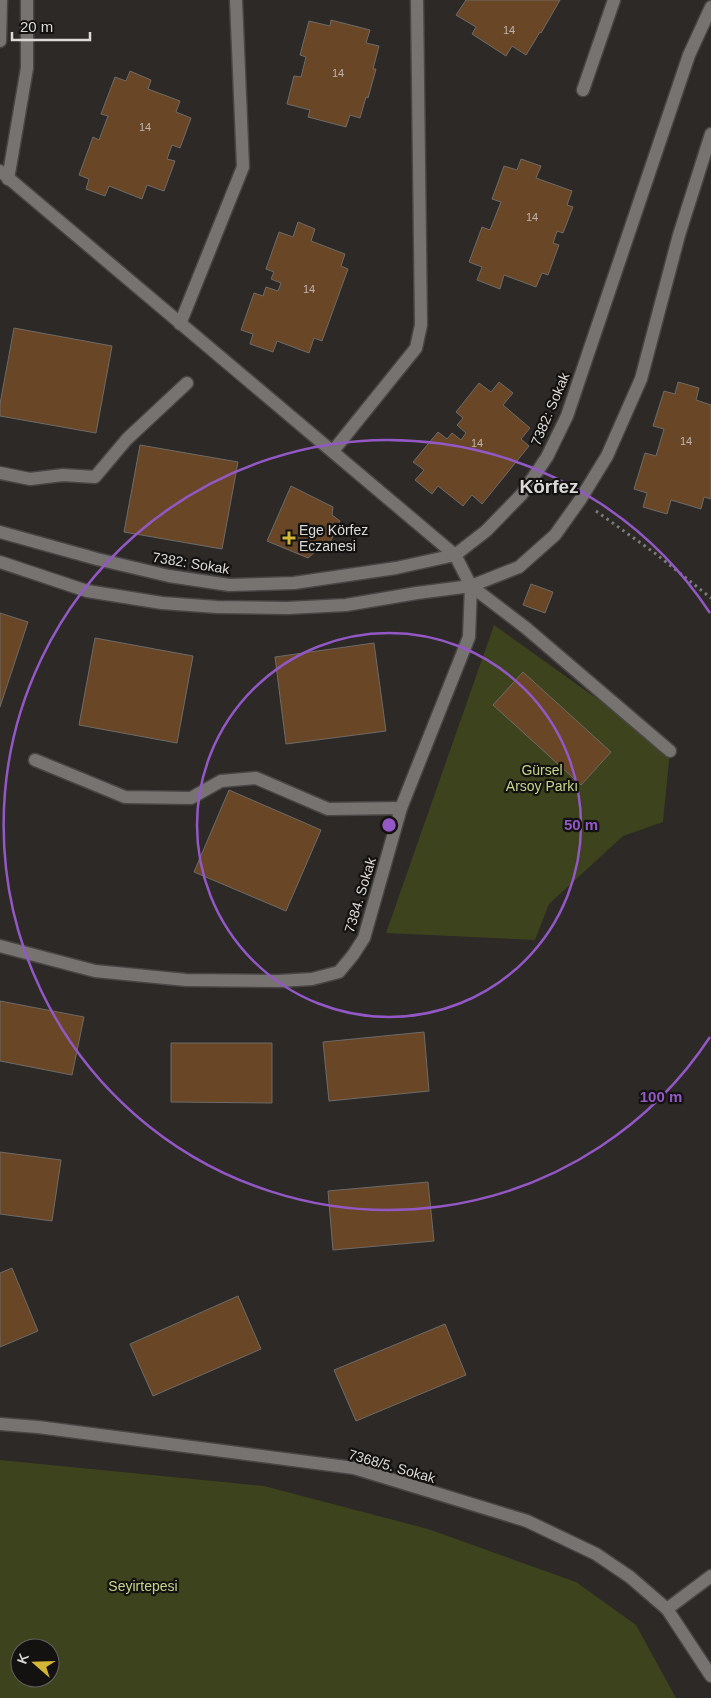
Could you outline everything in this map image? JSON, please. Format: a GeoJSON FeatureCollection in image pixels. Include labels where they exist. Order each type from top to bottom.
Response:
{"type":"FeatureCollection","features":[{"type":"Feature","properties":{"kind":"street"},"geometry":{"type":"LineString","coordinates":[[0,41],[1,0]]}},
{"type":"Feature","properties":{"kind":"street"},"geometry":{"type":"LineString","coordinates":[[27,0],[27,68],[4,175],[455,555]]}},
{"type":"Feature","properties":{"kind":"street"},"geometry":{"type":"LineString","coordinates":[[180,324],[243,167],[236,0]]}},
{"type":"Feature","properties":{"kind":"street"},"geometry":{"type":"LineString","coordinates":[[333,451],[416,348],[421,325],[416,0]]}},
{"type":"Feature","properties":{"kind":"street"},"geometry":{"type":"LineString","coordinates":[[583,90],[614,0]]}},
{"type":"Feature","properties":{"kind":"street","name":"7382: Sokak"},"geometry":{"type":"LineString","coordinates":[[0,532],[96,559],[168,576],[229,585],[303,582],[396,568],[455,555],[486,531],[522,494],[547,457],[567,416],[689,55],[711,6]]}},
{"type":"Feature","properties":{"kind":"street"},"geometry":{"type":"LineString","coordinates":[[0,562],[87,591],[162,603],[217,607],[287,608],[346,605],[471,586],[519,567],[555,535],[580,500],[607,456],[641,379],[679,235],[711,134]]}},
{"type":"Feature","properties":{"kind":"street"},"geometry":{"type":"LineString","coordinates":[[0,473],[30,479],[63,475],[95,477],[127,439],[187,383]]}},
{"type":"Feature","properties":{"kind":"street","name":"7384. Sokak"},"geometry":{"type":"LineString","coordinates":[[0,946],[95,971],[186,980],[279,981],[312,978],[339,972],[353,956],[364,938],[401,808],[469,637],[471,586],[455,555]]}},
{"type":"Feature","properties":{"kind":"street"},"geometry":{"type":"LineString","coordinates":[[471,586],[526,628],[670,751]]}},
{"type":"Feature","properties":{"kind":"street"},"geometry":{"type":"LineString","coordinates":[[35,760],[125,797],[191,798],[221,781],[256,778],[328,809],[401,808]]}},
{"type":"Feature","properties":{"kind":"street","name":"7368/5. Sokak"},"geometry":{"type":"LineString","coordinates":[[0,1424],[38,1427],[354,1468],[527,1521],[596,1554],[630,1577],[667,1609],[711,1676]]}},
{"type":"Feature","properties":{"kind":"street"},"geometry":{"type":"LineString","coordinates":[[667,1609],[711,1576]]}},
{"type":"Feature","properties":{"kind":"path"},"geometry":{"type":"LineString","coordinates":[[580,500],[656,554],[711,598]]}},
{"type":"Feature","properties":{"kind":"green space","name":"Gürsel Arsoy Parkı"},"geometry":{"type":"Polygon","coordinates":[[[494,625],[670,751],[663,822],[623,836],[549,904],[535,940],[386,933],[494,625]]]}},
{"type":"Feature","properties":{"kind":"green space","name":"Seyirtepesi"},"geometry":{"type":"Polygon","coordinates":[[[0,1460],[264,1486],[428,1529],[576,1582],[636,1625],[676,1698],[0,1698],[0,1460]]]}},
{"type":"Feature","properties":{"kind":"building"},"geometry":{"type":"Polygon","coordinates":[[[466,0],[560,0],[526,55],[512,46],[506,56],[472,34],[476,27],[456,15],[466,0]]]}},
{"type":"Feature","properties":{"kind":"building"},"geometry":{"type":"Polygon","coordinates":[[[331,20],[370,30],[366,43],[379,46],[373,69],[376,69],[360,118],[350,115],[346,127],[308,117],[310,110],[287,104],[294,76],[301,77],[306,57],[300,55],[309,21],[330,26],[331,20]]]}},
{"type":"Feature","properties":{"kind":"building"},"geometry":{"type":"Polygon","coordinates":[[[130,71],[151,80],[148,89],[180,101],[176,112],[191,118],[180,148],[172,145],[167,159],[175,161],[164,191],[147,185],[142,199],[109,186],[105,196],[86,189],[89,179],[79,175],[93,137],[99,140],[108,116],[101,114],[115,77],[126,81],[130,71]]]}},
{"type":"Feature","properties":{"kind":"building"},"geometry":{"type":"Polygon","coordinates":[[[521,159],[541,166],[536,178],[572,191],[567,205],[573,207],[563,233],[557,231],[553,243],[559,245],[548,275],[542,273],[536,287],[504,275],[500,289],[477,280],[482,267],[469,262],[482,227],[490,230],[501,202],[492,199],[504,166],[517,170],[521,159]]]}},
{"type":"Feature","properties":{"kind":"building"},"geometry":{"type":"Polygon","coordinates":[[[298,222],[315,229],[311,241],[345,254],[341,266],[348,269],[322,341],[314,338],[309,353],[277,341],[273,352],[250,344],[253,334],[241,330],[254,293],[263,296],[266,287],[278,291],[281,283],[271,279],[274,272],[266,269],[279,232],[293,237],[298,222]]]}},
{"type":"Feature","properties":{"kind":"building"},"geometry":{"type":"Polygon","coordinates":[[[14,328],[112,346],[96,433],[0,416],[0,404],[14,328]]]}},
{"type":"Feature","properties":{"kind":"building"},"geometry":{"type":"Polygon","coordinates":[[[499,382],[513,393],[503,405],[530,428],[521,439],[529,446],[482,504],[472,495],[463,506],[438,486],[432,494],[415,480],[424,470],[413,462],[438,432],[447,439],[452,433],[461,440],[466,433],[457,425],[463,418],[456,412],[479,383],[491,392],[499,382]]]}},
{"type":"Feature","properties":{"kind":"building"},"geometry":{"type":"Polygon","coordinates":[[[678,382],[699,388],[696,400],[711,405],[711,499],[704,497],[701,509],[671,500],[667,514],[643,507],[647,493],[634,489],[645,453],[656,456],[664,429],[653,426],[664,391],[675,394],[678,382]]]}},
{"type":"Feature","properties":{"kind":"building"},"geometry":{"type":"Polygon","coordinates":[[[140,445],[238,462],[222,549],[124,532],[140,445]]]}},
{"type":"Feature","properties":{"kind":"building"},"geometry":{"type":"Polygon","coordinates":[[[291,486],[333,507],[332,515],[340,521],[326,551],[316,551],[308,558],[267,541],[291,486]]]}},
{"type":"Feature","properties":{"kind":"building"},"geometry":{"type":"Polygon","coordinates":[[[531,584],[553,592],[545,613],[523,605],[531,584]]]}},
{"type":"Feature","properties":{"kind":"building"},"geometry":{"type":"Polygon","coordinates":[[[0,613],[28,622],[0,707],[0,613]]]}},
{"type":"Feature","properties":{"kind":"building"},"geometry":{"type":"Polygon","coordinates":[[[95,638],[193,656],[177,743],[79,725],[95,638]]]}},
{"type":"Feature","properties":{"kind":"building"},"geometry":{"type":"Polygon","coordinates":[[[374,643],[386,731],[286,744],[275,657],[374,643]]]}},
{"type":"Feature","properties":{"kind":"building"},"geometry":{"type":"Polygon","coordinates":[[[523,672],[611,752],[581,785],[493,705],[523,672]]]}},
{"type":"Feature","properties":{"kind":"building"},"geometry":{"type":"Polygon","coordinates":[[[229,790],[321,830],[286,911],[194,872],[229,790]]]}},
{"type":"Feature","properties":{"kind":"building"},"geometry":{"type":"Polygon","coordinates":[[[0,1001],[84,1017],[72,1075],[0,1061],[0,1001]]]}},
{"type":"Feature","properties":{"kind":"building"},"geometry":{"type":"Polygon","coordinates":[[[424,1032],[429,1091],[329,1101],[323,1042],[424,1032]]]}},
{"type":"Feature","properties":{"kind":"building"},"geometry":{"type":"Polygon","coordinates":[[[171,1043],[272,1043],[272,1103],[171,1102],[171,1043]]]}},
{"type":"Feature","properties":{"kind":"building"},"geometry":{"type":"Polygon","coordinates":[[[0,1152],[61,1160],[52,1221],[0,1214],[0,1152]]]}},
{"type":"Feature","properties":{"kind":"building"},"geometry":{"type":"Polygon","coordinates":[[[428,1182],[434,1241],[333,1250],[328,1191],[428,1182]]]}},
{"type":"Feature","properties":{"kind":"building"},"geometry":{"type":"Polygon","coordinates":[[[12,1268],[38,1331],[0,1347],[0,1273],[12,1268]]]}},
{"type":"Feature","properties":{"kind":"building"},"geometry":{"type":"Polygon","coordinates":[[[238,1296],[261,1349],[153,1396],[130,1344],[238,1296]]]}},
{"type":"Feature","properties":{"kind":"building"},"geometry":{"type":"Polygon","coordinates":[[[445,1324],[466,1375],[356,1421],[334,1370],[445,1324]]]}},
{"type":"Feature","properties":{"kind":"place","name":"Ege Körfez Eczanesi"},"geometry":{"type":"Point","coordinates":[289,538]}},
{"type":"Feature","properties":{"kind":"district","name":"Körfez"},"geometry":{"type":"Point","coordinates":[549,486]}}]}
